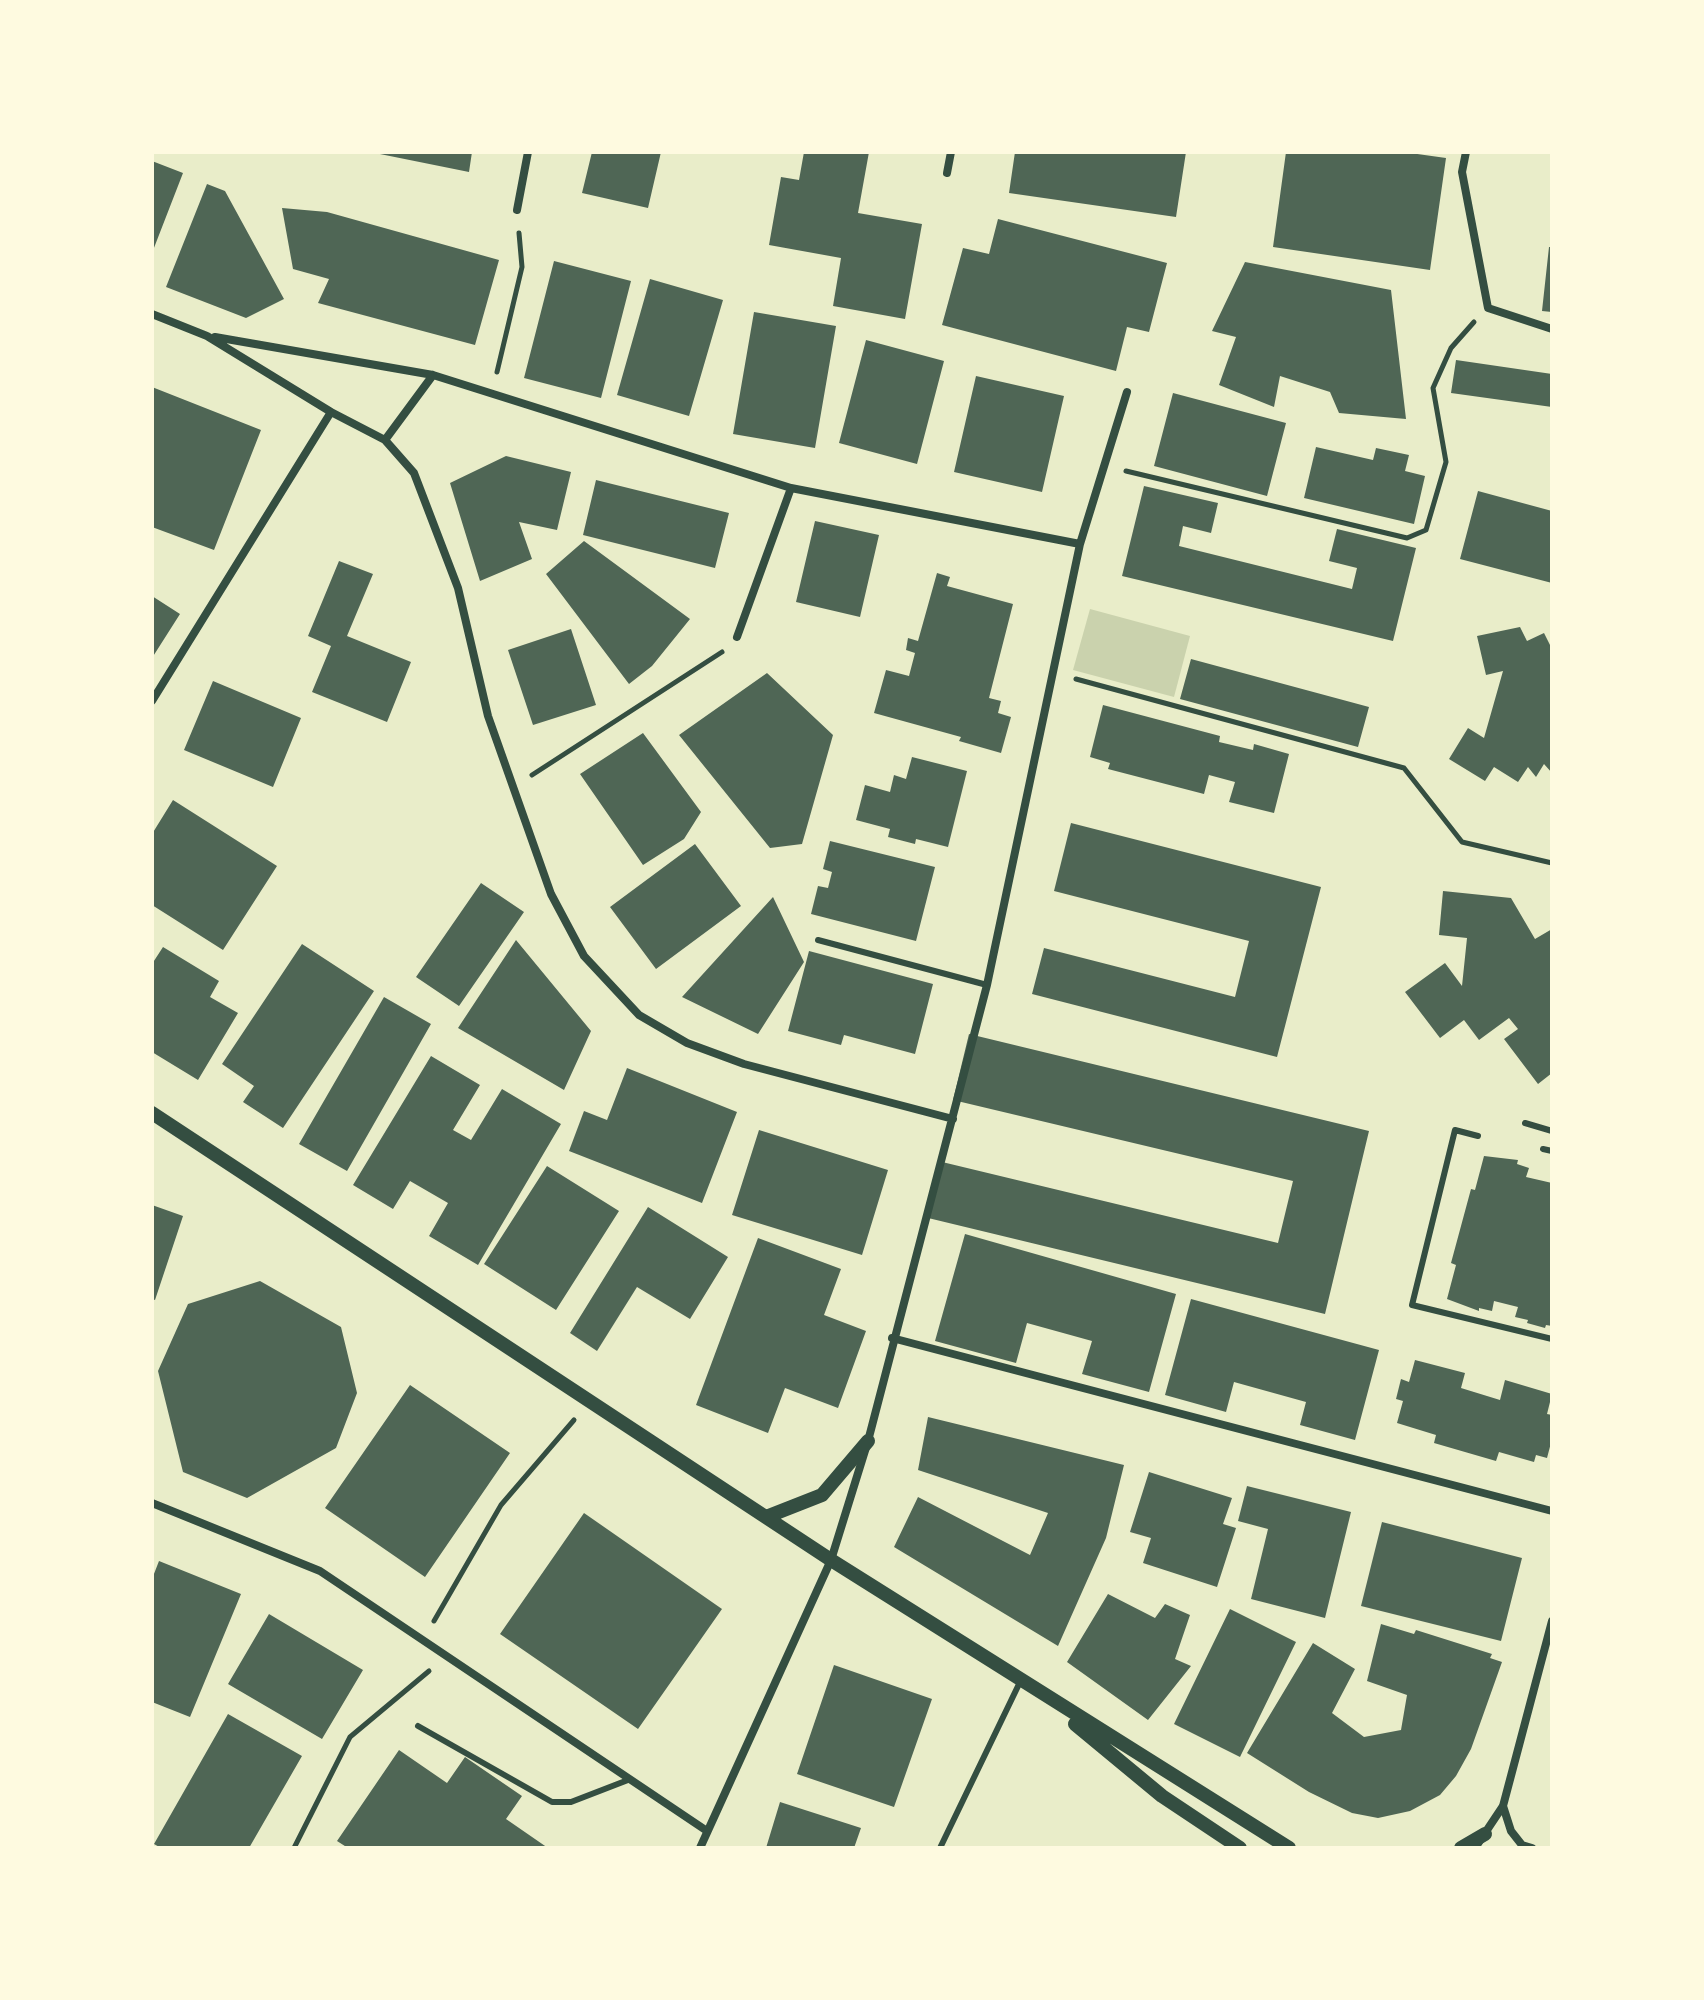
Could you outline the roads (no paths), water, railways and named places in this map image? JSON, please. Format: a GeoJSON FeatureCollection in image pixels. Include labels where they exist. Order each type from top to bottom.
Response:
{"type":"FeatureCollection","features":[{"type":"Feature","properties":{"kind":"street"},"geometry":{"type":"LineString","coordinates":[[517,210],[528,152]]}},
{"type":"Feature","properties":{"kind":"street"},"geometry":{"type":"LineString","coordinates":[[947,173],[951,152]]}},
{"type":"Feature","properties":{"kind":"street"},"geometry":{"type":"LineString","coordinates":[[1466,152],[1462,172],[1488,308],[1552,329]]}},
{"type":"Feature","properties":{"kind":"street"},"geometry":{"type":"LineString","coordinates":[[152,314],[207,336],[331,412],[385,440],[414,473],[458,588],[488,716],[551,894],[584,956],[639,1015],[687,1043],[744,1064],[953,1119]]}},
{"type":"Feature","properties":{"kind":"street"},"geometry":{"type":"LineString","coordinates":[[207,336],[433,375],[791,488],[1080,544]]}},
{"type":"Feature","properties":{"kind":"street"},"geometry":{"type":"LineString","coordinates":[[385,440],[433,375]]}},
{"type":"Feature","properties":{"kind":"street"},"geometry":{"type":"LineString","coordinates":[[700,1848],[831,1560],[868,1441],[892,1338],[987,985],[1080,544],[1127,392]]}},
{"type":"Feature","properties":{"kind":"street"},"geometry":{"type":"LineString","coordinates":[[152,701],[331,412]]}},
{"type":"Feature","properties":{"kind":"street"},"geometry":{"type":"LineString","coordinates":[[737,637],[791,488]]}},
{"type":"Feature","properties":{"kind":"street"},"geometry":{"type":"LineString","coordinates":[[152,1113],[1041,1696],[1289,1848]]}},
{"type":"Feature","properties":{"kind":"street"},"geometry":{"type":"LineString","coordinates":[[892,1338],[1552,1511]]}},
{"type":"Feature","properties":{"kind":"street"},"geometry":{"type":"LineString","coordinates":[[766,1517],[822,1495],[868,1441]]}},
{"type":"Feature","properties":{"kind":"street"},"geometry":{"type":"LineString","coordinates":[[152,1503],[320,1571],[707,1831]]}},
{"type":"Feature","properties":{"kind":"street"},"geometry":{"type":"LineString","coordinates":[[1475,1848],[1503,1806],[1552,1621]]}},
{"type":"Feature","properties":{"kind":"street"},"geometry":{"type":"LineString","coordinates":[[1041,1696],[1162,1796],[1240,1848]]}},
{"type":"Feature","properties":{"kind":"street"},"geometry":{"type":"LineString","coordinates":[[1503,1806],[1511,1831],[1522,1845],[1532,1848]]}},
{"type":"Feature","properties":{"kind":"street"},"geometry":{"type":"LineString","coordinates":[[1461,1848],[1485,1834]]}},
{"type":"Feature","properties":{"kind":"lane"},"geometry":{"type":"LineString","coordinates":[[818,940],[987,985]]}},
{"type":"Feature","properties":{"kind":"lane"},"geometry":{"type":"LineString","coordinates":[[1525,1123],[1552,1131]]}},
{"type":"Feature","properties":{"kind":"lane"},"geometry":{"type":"LineString","coordinates":[[1478,1136],[1455,1130],[1412,1305],[1552,1339]]}},
{"type":"Feature","properties":{"kind":"lane"},"geometry":{"type":"LineString","coordinates":[[1543,1149],[1552,1151]]}},
{"type":"Feature","properties":{"kind":"lane"},"geometry":{"type":"LineString","coordinates":[[940,1848],[1020,1682]]}},
{"type":"Feature","properties":{"kind":"lane"},"geometry":{"type":"LineString","coordinates":[[418,1726],[552,1802],[571,1802],[628,1780]]}}]}
